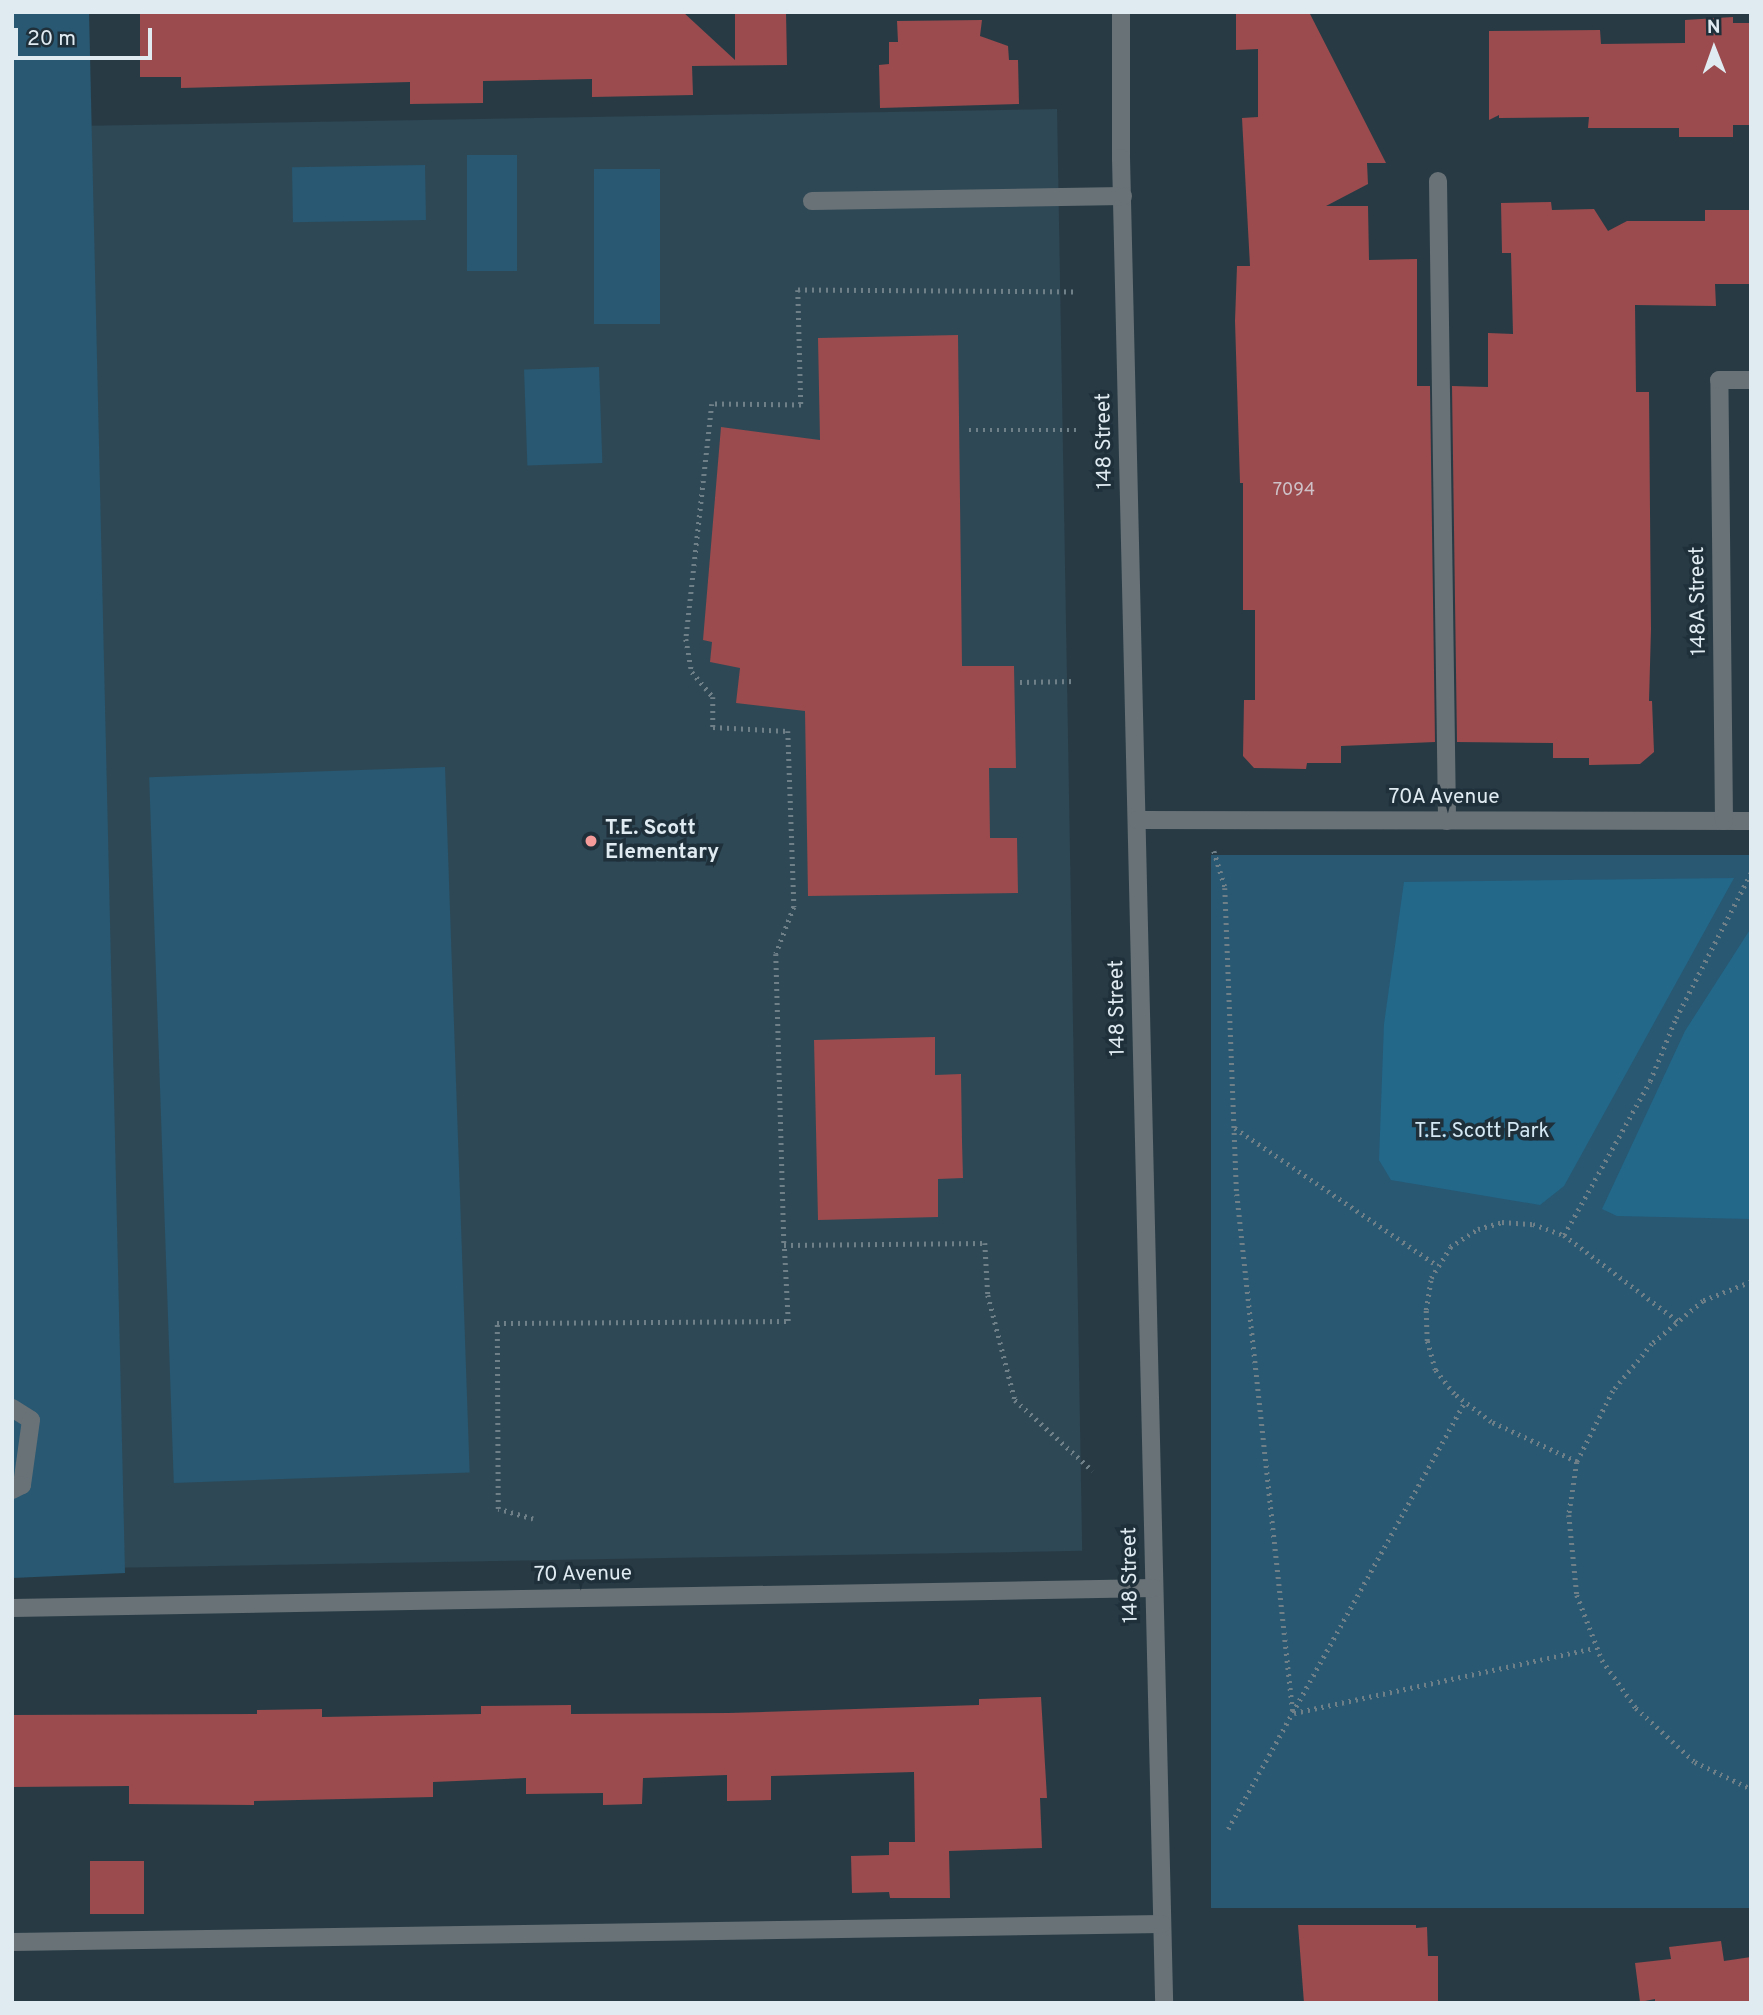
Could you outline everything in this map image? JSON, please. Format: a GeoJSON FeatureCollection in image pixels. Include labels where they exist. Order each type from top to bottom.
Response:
{"type":"FeatureCollection","features":[{"type":"Feature","properties":{"kind":"street","name":"148 Street"},"geometry":{"type":"LineString","coordinates":[[1121,12],[1122,196],[1164,2003]]}},
{"type":"Feature","properties":{"kind":"street"},"geometry":{"type":"LineString","coordinates":[[1438,181],[1447,821]]}},
{"type":"Feature","properties":{"kind":"street"},"geometry":{"type":"LineString","coordinates":[[812,201],[1122,196]]}},
{"type":"Feature","properties":{"kind":"street","name":"148A Street"},"geometry":{"type":"LineString","coordinates":[[1724,821],[1719,380],[1751,380]]}},
{"type":"Feature","properties":{"kind":"street","name":"70A Avenue"},"geometry":{"type":"LineString","coordinates":[[1137,820],[1751,821]]}},
{"type":"Feature","properties":{"kind":"street"},"geometry":{"type":"LineString","coordinates":[[12,1408],[32,1420],[22,1485],[12,1490]]}},
{"type":"Feature","properties":{"kind":"street","name":"70 Avenue"},"geometry":{"type":"LineString","coordinates":[[12,1608],[1154,1588]]}},
{"type":"Feature","properties":{"kind":"street"},"geometry":{"type":"LineString","coordinates":[[12,1942],[1162,1924]]}},
{"type":"Feature","properties":{"kind":"path"},"geometry":{"type":"LineString","coordinates":[[533,1519],[498,1509],[497,1323],[788,1321],[776,954],[794,907],[788,731],[713,727],[713,698],[692,672],[686,639],[712,404],[801,405],[798,290],[1073,292]]}},
{"type":"Feature","properties":{"kind":"path"},"geometry":{"type":"LineString","coordinates":[[969,430],[1076,430]]}},
{"type":"Feature","properties":{"kind":"path"},"geometry":{"type":"LineString","coordinates":[[1020,682],[1076,681]]}},
{"type":"Feature","properties":{"kind":"path"},"geometry":{"type":"LineString","coordinates":[[1214,840],[1215,861],[1225,888],[1237,1194],[1293,1713]]}},
{"type":"Feature","properties":{"kind":"path"},"geometry":{"type":"LineString","coordinates":[[1564,1235],[1650,1081],[1676,1018],[1751,873]]}},
{"type":"Feature","properties":{"kind":"path"},"geometry":{"type":"LineString","coordinates":[[1234,1127],[1438,1266]]}},
{"type":"Feature","properties":{"kind":"path"},"geometry":{"type":"LineString","coordinates":[[1577,1462],[1491,1422],[1454,1394],[1435,1370],[1427,1341],[1426,1310],[1431,1278],[1450,1247],[1478,1229],[1502,1222],[1533,1224],[1564,1235],[1679,1322]]}},
{"type":"Feature","properties":{"kind":"path"},"geometry":{"type":"LineString","coordinates":[[784,1245],[985,1243],[988,1295],[1015,1400],[1093,1471]]}},
{"type":"Feature","properties":{"kind":"path"},"geometry":{"type":"LineString","coordinates":[[1751,1282],[1703,1301],[1652,1344],[1612,1391],[1577,1462],[1569,1515],[1577,1595],[1595,1648],[1636,1708],[1695,1762],[1751,1789]]}},
{"type":"Feature","properties":{"kind":"path"},"geometry":{"type":"LineString","coordinates":[[1228,1829],[1465,1402]]}},
{"type":"Feature","properties":{"kind":"path"},"geometry":{"type":"LineString","coordinates":[[1293,1713],[1595,1648]]}},
{"type":"Feature","properties":{"kind":"shaded area","name":"T.E. Scott Elementary"},"geometry":{"type":"Polygon","coordinates":[[[1057,109],[1082,1551],[116,1568],[91,126],[1057,109]]]}},
{"type":"Feature","properties":{"kind":"green space"},"geometry":{"type":"Polygon","coordinates":[[[12,12],[89,12],[125,1573],[12,1578],[12,12]]]}},
{"type":"Feature","properties":{"kind":"green space"},"geometry":{"type":"Polygon","coordinates":[[[467,155],[517,155],[517,271],[467,271],[467,155]]]}},
{"type":"Feature","properties":{"kind":"green space"},"geometry":{"type":"Polygon","coordinates":[[[425,165],[426,220],[293,222],[292,167],[425,165]]]}},
{"type":"Feature","properties":{"kind":"green space"},"geometry":{"type":"Polygon","coordinates":[[[594,169],[660,169],[660,324],[594,324],[594,169]]]}},
{"type":"Feature","properties":{"kind":"green space"},"geometry":{"type":"Polygon","coordinates":[[[599,367],[602,463],[527,466],[524,370],[599,367]]]}},
{"type":"Feature","properties":{"kind":"green space"},"geometry":{"type":"Polygon","coordinates":[[[445,767],[470,1473],[174,1483],[149,777],[445,767]]]}},
{"type":"Feature","properties":{"kind":"green space","name":"T.E. Scott Park"},"geometry":{"type":"Polygon","coordinates":[[[1211,855],[1751,855],[1751,1908],[1211,1908],[1211,855]]]}},
{"type":"Feature","properties":{"kind":"green space"},"geometry":{"type":"Polygon","coordinates":[[[1734,878],[1564,1186],[1540,1205],[1391,1180],[1379,1160],[1384,1024],[1404,882],[1734,878]]]}},
{"type":"Feature","properties":{"kind":"green space"},"geometry":{"type":"Polygon","coordinates":[[[1751,928],[1751,1219],[1617,1216],[1602,1209],[1685,1031],[1751,928]]]}},
{"type":"Feature","properties":{"kind":"building"},"geometry":{"type":"Polygon","coordinates":[[[140,12],[683,12],[735,60],[735,12],[786,12],[787,65],[692,66],[693,95],[592,97],[592,79],[483,81],[483,103],[410,104],[410,82],[181,88],[181,77],[140,77],[140,12]]]}},
{"type":"Feature","properties":{"kind":"building"},"geometry":{"type":"Polygon","coordinates":[[[1236,12],[1309,12],[1386,163],[1367,163],[1368,184],[1326,206],[1368,206],[1369,260],[1417,259],[1417,386],[1430,386],[1435,742],[1341,746],[1341,763],[1307,763],[1306,769],[1254,768],[1243,756],[1244,700],[1255,700],[1255,610],[1243,610],[1243,483],[1240,483],[1235,321],[1237,266],[1250,266],[1242,118],[1258,117],[1258,49],[1236,50],[1236,12]]]}},
{"type":"Feature","properties":{"kind":"building"},"geometry":{"type":"Polygon","coordinates":[[[1733,17],[1733,23],[1751,23],[1751,125],[1733,125],[1733,137],[1679,137],[1679,128],[1588,128],[1589,117],[1499,118],[1499,115],[1489,120],[1489,31],[1600,30],[1601,44],[1685,43],[1685,20],[1733,17]]]}},
{"type":"Feature","properties":{"kind":"building"},"geometry":{"type":"Polygon","coordinates":[[[982,20],[980,36],[1008,46],[1009,60],[1018,60],[1019,104],[880,108],[879,65],[889,64],[889,42],[898,42],[897,21],[982,20]]]}},
{"type":"Feature","properties":{"kind":"building"},"geometry":{"type":"Polygon","coordinates":[[[1551,202],[1552,210],[1594,209],[1608,231],[1627,221],[1705,221],[1705,210],[1751,210],[1751,284],[1715,284],[1716,306],[1635,305],[1636,392],[1649,392],[1649,701],[1652,701],[1654,752],[1640,764],[1589,765],[1589,758],[1553,758],[1553,743],[1457,742],[1452,386],[1488,387],[1488,333],[1513,334],[1511,253],[1502,253],[1501,203],[1551,202]]]}},
{"type":"Feature","properties":{"kind":"building"},"geometry":{"type":"Polygon","coordinates":[[[958,335],[962,666],[1014,666],[1016,768],[989,768],[990,838],[1017,838],[1018,893],[808,896],[805,711],[736,703],[740,668],[710,662],[712,642],[703,640],[721,427],[820,440],[818,338],[958,335]]]}},
{"type":"Feature","properties":{"kind":"building"},"geometry":{"type":"Polygon","coordinates":[[[935,1037],[935,1075],[961,1074],[963,1178],[938,1179],[938,1217],[818,1220],[814,1040],[935,1037]]]}},
{"type":"Feature","properties":{"kind":"building"},"geometry":{"type":"Polygon","coordinates":[[[1041,1697],[1047,1798],[1040,1798],[1042,1848],[949,1851],[950,1898],[890,1898],[889,1892],[852,1893],[851,1856],[889,1855],[889,1842],[915,1842],[914,1772],[771,1776],[771,1800],[727,1801],[727,1775],[643,1778],[642,1804],[603,1805],[603,1793],[526,1794],[526,1778],[433,1782],[433,1797],[254,1801],[254,1805],[129,1804],[129,1786],[12,1787],[12,1715],[257,1714],[257,1710],[322,1709],[322,1717],[481,1714],[481,1706],[571,1705],[571,1714],[729,1713],[979,1705],[979,1699],[1041,1697]]]}},
{"type":"Feature","properties":{"kind":"building"},"geometry":{"type":"Polygon","coordinates":[[[90,1861],[144,1861],[144,1914],[90,1914],[90,1861]]]}},
{"type":"Feature","properties":{"kind":"building"},"geometry":{"type":"Polygon","coordinates":[[[1298,1925],[1427,1927],[1428,1956],[1438,1956],[1438,2003],[1304,2003],[1298,1925]]]}},
{"type":"Feature","properties":{"kind":"building"},"geometry":{"type":"Polygon","coordinates":[[[1721,1941],[1724,1961],[1751,1957],[1751,2003],[1655,2003],[1655,1999],[1640,2002],[1635,1963],[1671,1959],[1669,1947],[1721,1941]]]}},
{"type":"Feature","properties":{"kind":"place","name":"T.E. Scott Elementary"},"geometry":{"type":"Point","coordinates":[591,841]}}]}
